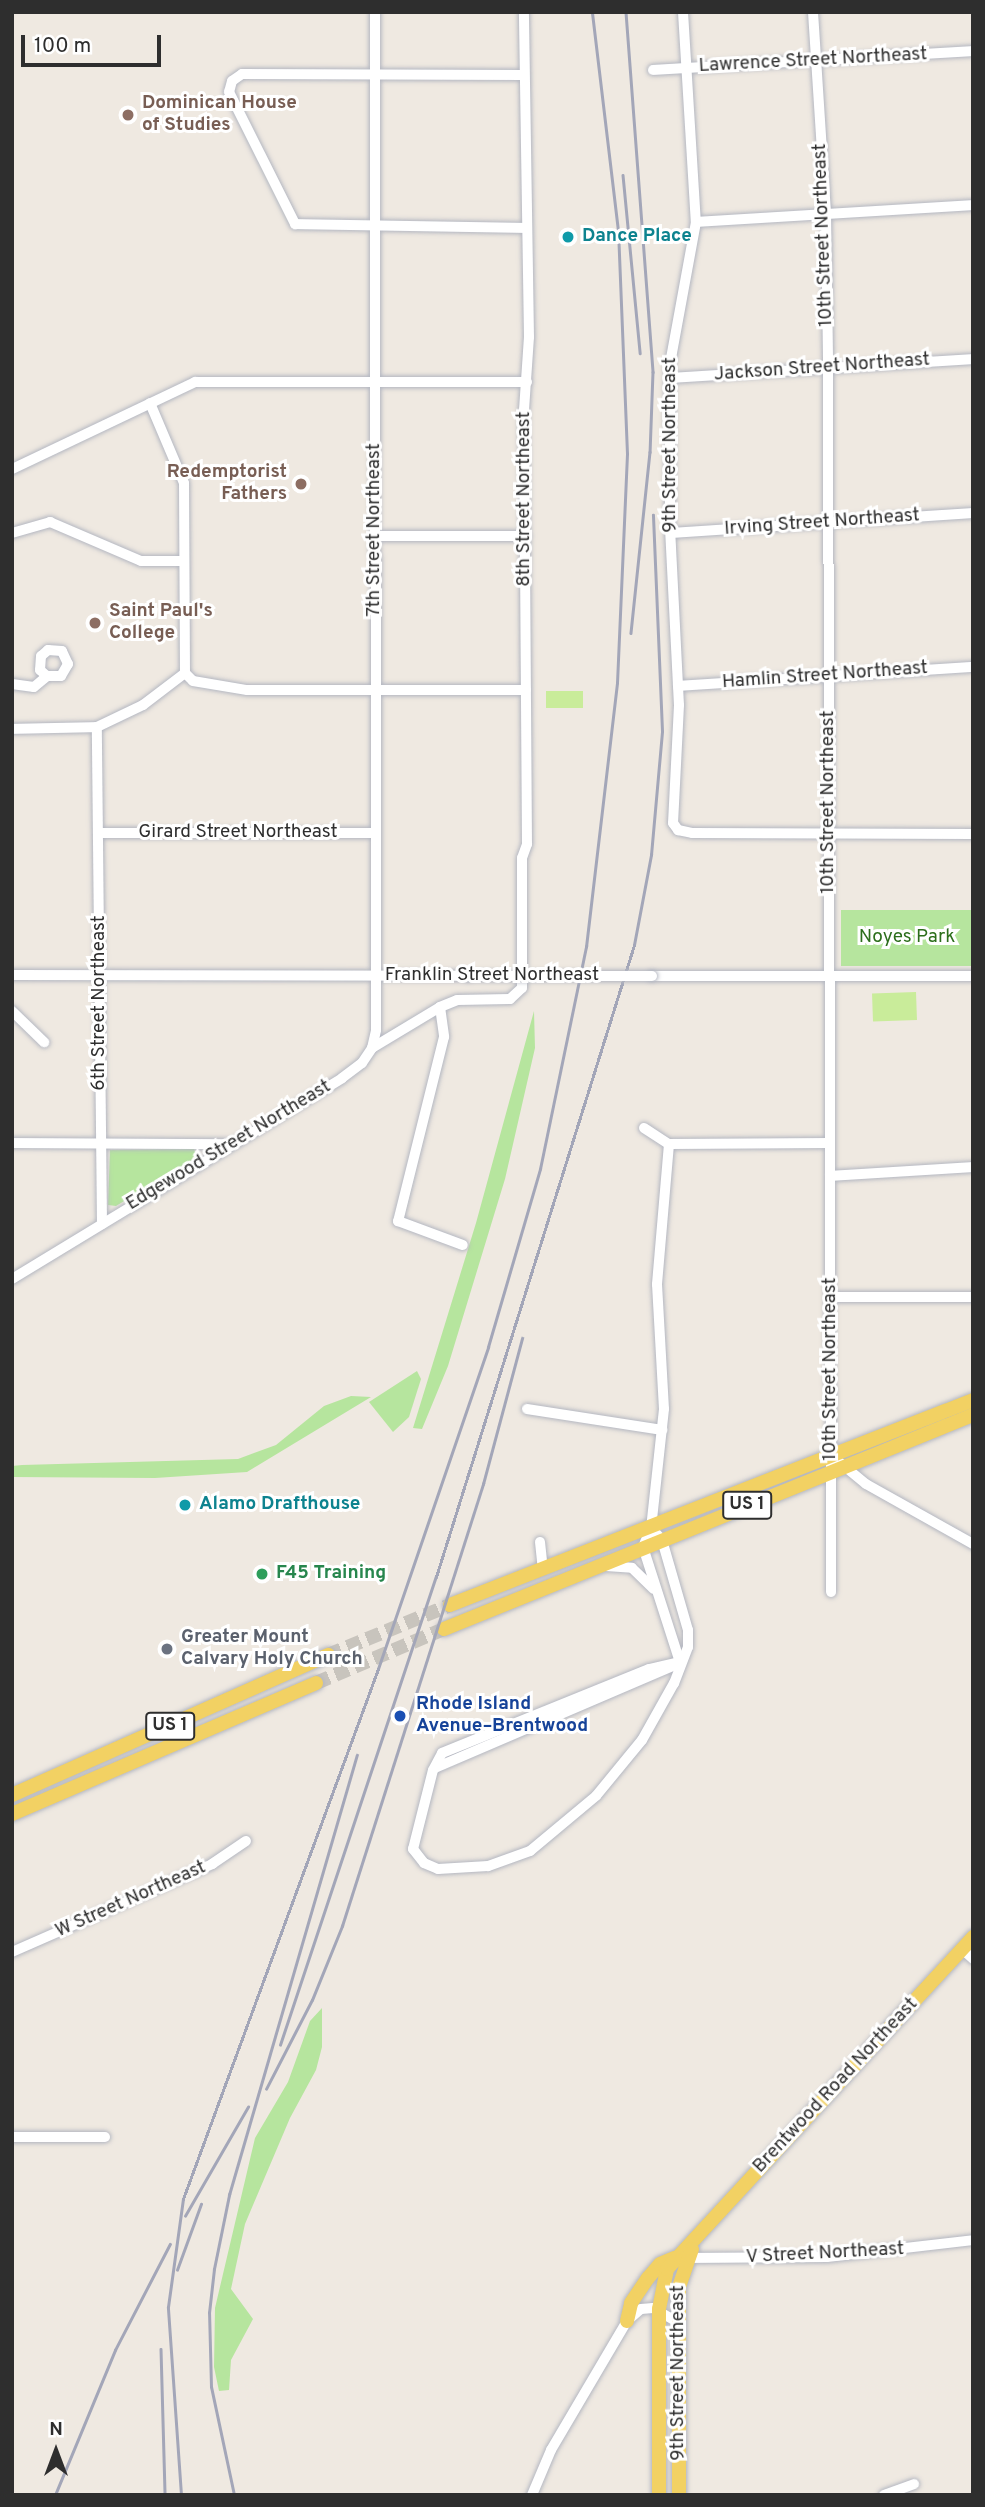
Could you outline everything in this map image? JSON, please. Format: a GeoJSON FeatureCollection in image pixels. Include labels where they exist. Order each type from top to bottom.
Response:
{"type":"FeatureCollection","features":[{"type":"Feature","properties":{"kind":"main road","name":"US 1"},"geometry":{"type":"LineString","coordinates":[[444,1629],[662,1540],[836,1464],[973,1400]]}},
{"type":"Feature","properties":{"kind":"main road","name":"US 1"},"geometry":{"type":"LineString","coordinates":[[450,1605],[651,1528],[973,1415]]}},
{"type":"Feature","properties":{"kind":"main road","name":"US 1"},"geometry":{"type":"LineString","coordinates":[[12,1796],[328,1655]]}},
{"type":"Feature","properties":{"kind":"main road","name":"US 1"},"geometry":{"type":"LineString","coordinates":[[12,1814],[316,1683]]}},
{"type":"Feature","properties":{"kind":"main road","name":"Brentwood Road Northeast"},"geometry":{"type":"LineString","coordinates":[[699,2235],[967,1954],[973,1937]]}},
{"type":"Feature","properties":{"kind":"main road","name":"9th Street Northeast"},"geometry":{"type":"LineString","coordinates":[[659,2495],[659,2309],[664,2278],[699,2235]]}},
{"type":"Feature","properties":{"kind":"main road","name":"9th Street Northeast"},"geometry":{"type":"LineString","coordinates":[[679,2495],[681,2258]]}},
{"type":"Feature","properties":{"kind":"main road"},"geometry":{"type":"LineString","coordinates":[[627,2321],[631,2303],[648,2278],[662,2262],[681,2258]]}},
{"type":"Feature","properties":{"kind":"street","name":"7th Street Northeast"},"geometry":{"type":"LineString","coordinates":[[372,1048],[376,977],[375,12]]}},
{"type":"Feature","properties":{"kind":"street","name":"8th Street Northeast"},"geometry":{"type":"LineString","coordinates":[[522,985],[527,382],[524,12]]}},
{"type":"Feature","properties":{"kind":"street","name":"9th Street Northeast"},"geometry":{"type":"LineString","coordinates":[[683,12],[695,222],[671,378],[671,533],[678,686],[673,819],[684,832],[829,833]]}},
{"type":"Feature","properties":{"kind":"street","name":"10th Street Northeast"},"geometry":{"type":"LineString","coordinates":[[813,12],[826,214],[831,1297],[836,1464],[831,1592]]}},
{"type":"Feature","properties":{"kind":"street","name":"Lawrence Street Northeast"},"geometry":{"type":"LineString","coordinates":[[653,70],[973,51]]}},
{"type":"Feature","properties":{"kind":"street"},"geometry":{"type":"LineString","coordinates":[[524,75],[242,74],[232,81],[229,93],[295,224],[375,228],[524,228]]}},
{"type":"Feature","properties":{"kind":"street"},"geometry":{"type":"LineString","coordinates":[[695,222],[973,205]]}},
{"type":"Feature","properties":{"kind":"street","name":"Jackson Street Northeast"},"geometry":{"type":"LineString","coordinates":[[671,378],[973,359]]}},
{"type":"Feature","properties":{"kind":"street"},"geometry":{"type":"LineString","coordinates":[[12,469],[195,382],[527,382]]}},
{"type":"Feature","properties":{"kind":"street"},"geometry":{"type":"LineString","coordinates":[[150,403],[181,466],[185,673]]}},
{"type":"Feature","properties":{"kind":"street","name":"Irving Street Northeast"},"geometry":{"type":"LineString","coordinates":[[671,533],[973,513]]}},
{"type":"Feature","properties":{"kind":"street"},"geometry":{"type":"LineString","coordinates":[[12,533],[50,522],[141,561],[184,561]]}},
{"type":"Feature","properties":{"kind":"street"},"geometry":{"type":"LineString","coordinates":[[375,537],[526,536]]}},
{"type":"Feature","properties":{"kind":"street","name":"Hamlin Street Northeast"},"geometry":{"type":"LineString","coordinates":[[678,686],[973,667]]}},
{"type":"Feature","properties":{"kind":"street"},"geometry":{"type":"LineString","coordinates":[[185,673],[207,685],[247,690],[526,690]]}},
{"type":"Feature","properties":{"kind":"street"},"geometry":{"type":"LineString","coordinates":[[12,729],[97,726],[143,705],[185,673]]}},
{"type":"Feature","properties":{"kind":"street"},"geometry":{"type":"LineString","coordinates":[[12,684],[34,687],[47,677]]}},
{"type":"Feature","properties":{"kind":"street","name":"6th Street Northeast"},"geometry":{"type":"LineString","coordinates":[[97,726],[100,783],[102,1224]]}},
{"type":"Feature","properties":{"kind":"street","name":"Girard Street Northeast"},"geometry":{"type":"LineString","coordinates":[[100,833],[376,833]]}},
{"type":"Feature","properties":{"kind":"street"},"geometry":{"type":"LineString","coordinates":[[829,833],[973,834]]}},
{"type":"Feature","properties":{"kind":"street","name":"Franklin Street Northeast"},"geometry":{"type":"LineString","coordinates":[[12,975],[973,976]]}},
{"type":"Feature","properties":{"kind":"street","name":"Edgewood Street Northeast"},"geometry":{"type":"LineString","coordinates":[[12,1279],[358,1067],[372,1048],[440,1007],[457,1000],[510,999],[522,985]]}},
{"type":"Feature","properties":{"kind":"street"},"geometry":{"type":"LineString","coordinates":[[440,1007],[444,1037],[398,1221],[463,1245]]}},
{"type":"Feature","properties":{"kind":"street"},"geometry":{"type":"LineString","coordinates":[[12,1011],[44,1042]]}},
{"type":"Feature","properties":{"kind":"street"},"geometry":{"type":"LineString","coordinates":[[644,1128],[669,1144],[830,1143]]}},
{"type":"Feature","properties":{"kind":"street"},"geometry":{"type":"LineString","coordinates":[[12,1143],[232,1144]]}},
{"type":"Feature","properties":{"kind":"street"},"geometry":{"type":"LineString","coordinates":[[669,1144],[657,1284],[664,1400],[651,1528],[643,1547],[680,1662]]}},
{"type":"Feature","properties":{"kind":"street"},"geometry":{"type":"LineString","coordinates":[[831,1176],[973,1167]]}},
{"type":"Feature","properties":{"kind":"street"},"geometry":{"type":"LineString","coordinates":[[831,1297],[973,1297]]}},
{"type":"Feature","properties":{"kind":"street"},"geometry":{"type":"LineString","coordinates":[[527,1409],[662,1430]]}},
{"type":"Feature","properties":{"kind":"street"},"geometry":{"type":"LineString","coordinates":[[836,1464],[866,1484],[973,1544]]}},
{"type":"Feature","properties":{"kind":"street"},"geometry":{"type":"LineString","coordinates":[[651,1528],[662,1540],[687,1614],[688,1647],[657,1717],[618,1771],[575,1817],[530,1852],[488,1866],[438,1869],[424,1863],[412,1842],[433,1770],[680,1662]]}},
{"type":"Feature","properties":{"kind":"street"},"geometry":{"type":"LineString","coordinates":[[540,1542],[543,1569]]}},
{"type":"Feature","properties":{"kind":"street"},"geometry":{"type":"LineString","coordinates":[[590,1568],[632,1568],[650,1582],[662,1602]]}},
{"type":"Feature","properties":{"kind":"street","name":"W Street Northeast"},"geometry":{"type":"LineString","coordinates":[[12,1952],[212,1864],[246,1841]]}},
{"type":"Feature","properties":{"kind":"street"},"geometry":{"type":"LineString","coordinates":[[12,2137],[104,2137]]}},
{"type":"Feature","properties":{"kind":"street","name":"V Street Northeast"},"geometry":{"type":"LineString","coordinates":[[681,2258],[814,2258],[973,2241]]}},
{"type":"Feature","properties":{"kind":"street"},"geometry":{"type":"LineString","coordinates":[[532,2495],[551,2450],[627,2321],[645,2308],[659,2309],[679,2323]]}},
{"type":"Feature","properties":{"kind":"street"},"geometry":{"type":"LineString","coordinates":[[884,2495],[914,2484]]}},
{"type":"Feature","properties":{"kind":"green space"},"geometry":{"type":"Polygon","coordinates":[[[546,691],[583,691],[583,708],[546,708],[546,691]]]}},
{"type":"Feature","properties":{"kind":"green space","name":"Noyes Park"},"geometry":{"type":"Polygon","coordinates":[[[841,910],[973,910],[973,966],[841,966],[841,910]]]}},
{"type":"Feature","properties":{"kind":"green space"},"geometry":{"type":"Polygon","coordinates":[[[916,992],[917,1020],[873,1022],[872,994],[916,992]]]}},
{"type":"Feature","properties":{"kind":"green space"},"geometry":{"type":"Polygon","coordinates":[[[534,1011],[535,1048],[505,1179],[448,1366],[422,1429],[413,1428],[476,1223],[534,1011]]]}},
{"type":"Feature","properties":{"kind":"green space"},"geometry":{"type":"Polygon","coordinates":[[[194,1149],[197,1157],[116,1206],[108,1205],[110,1150],[194,1149]]]}},
{"type":"Feature","properties":{"kind":"green space"},"geometry":{"type":"Polygon","coordinates":[[[417,1371],[421,1379],[409,1417],[393,1432],[369,1402],[417,1371]]]}},
{"type":"Feature","properties":{"kind":"green space"},"geometry":{"type":"Polygon","coordinates":[[[351,1396],[371,1397],[247,1472],[155,1478],[12,1477],[12,1466],[22,1465],[238,1459],[276,1445],[324,1406],[351,1396]]]}},
{"type":"Feature","properties":{"kind":"green space"},"geometry":{"type":"Polygon","coordinates":[[[322,2008],[322,2047],[316,2070],[290,2118],[245,2224],[231,2289],[253,2319],[231,2360],[229,2390],[219,2391],[214,2367],[215,2308],[255,2138],[288,2082],[310,2021],[322,2008]]]}},
{"type":"Feature","properties":{"kind":"tunnel"},"geometry":{"type":"LineString","coordinates":[[328,1655],[450,1605]]}},
{"type":"Feature","properties":{"kind":"tunnel"},"geometry":{"type":"LineString","coordinates":[[316,1683],[444,1629]]}},
{"type":"Feature","properties":{"kind":"railway"},"geometry":{"type":"LineString","coordinates":[[181,2495],[168,2307],[183,2199],[378,1669],[488,1347],[540,1169],[586,947],[617,683],[627,454],[618,231],[592,12]]}},
{"type":"Feature","properties":{"kind":"railway"},"geometry":{"type":"LineString","coordinates":[[626,12],[653,372],[650,452],[631,633]]}},
{"type":"Feature","properties":{"kind":"railway"},"geometry":{"type":"LineString","coordinates":[[623,175],[640,353]]}},
{"type":"Feature","properties":{"kind":"railway"},"geometry":{"type":"LineString","coordinates":[[280,2045],[436,1577],[634,945],[651,855],[662,731],[653,515]]}},
{"type":"Feature","properties":{"kind":"railway"},"geometry":{"type":"LineString","coordinates":[[266,2089],[312,2000],[342,1926],[483,1484],[522,1338]]}},
{"type":"Feature","properties":{"kind":"railway"},"geometry":{"type":"LineString","coordinates":[[234,2495],[211,2387],[209,2313],[214,2269],[229,2195],[357,1755]]}},
{"type":"Feature","properties":{"kind":"railway"},"geometry":{"type":"LineString","coordinates":[[185,2216],[248,2107]]}},
{"type":"Feature","properties":{"kind":"railway"},"geometry":{"type":"LineString","coordinates":[[177,2270],[201,2204]]}},
{"type":"Feature","properties":{"kind":"railway"},"geometry":{"type":"LineString","coordinates":[[55,2495],[115,2350],[170,2244]]}},
{"type":"Feature","properties":{"kind":"railway"},"geometry":{"type":"LineString","coordinates":[[161,2349],[165,2495]]}},
{"type":"Feature","properties":{"kind":"place","name":"Dominican House of Studies"},"geometry":{"type":"Point","coordinates":[128,115]}},
{"type":"Feature","properties":{"kind":"place","name":"Dance Place"},"geometry":{"type":"Point","coordinates":[568,237]}},
{"type":"Feature","properties":{"kind":"place","name":"Redemptorist Fathers"},"geometry":{"type":"Point","coordinates":[301,484]}},
{"type":"Feature","properties":{"kind":"place","name":"Saint Paul's College"},"geometry":{"type":"Point","coordinates":[95,623]}},
{"type":"Feature","properties":{"kind":"place","name":"Alamo Drafthouse"},"geometry":{"type":"Point","coordinates":[185,1505]}},
{"type":"Feature","properties":{"kind":"place","name":"F45 Training"},"geometry":{"type":"Point","coordinates":[262,1574]}},
{"type":"Feature","properties":{"kind":"place","name":"Greater Mount Calvary Holy Church"},"geometry":{"type":"Point","coordinates":[167,1649]}},
{"type":"Feature","properties":{"kind":"place","name":"Rhode Island Avenue–Brentwood"},"geometry":{"type":"Point","coordinates":[400,1716]}}]}
